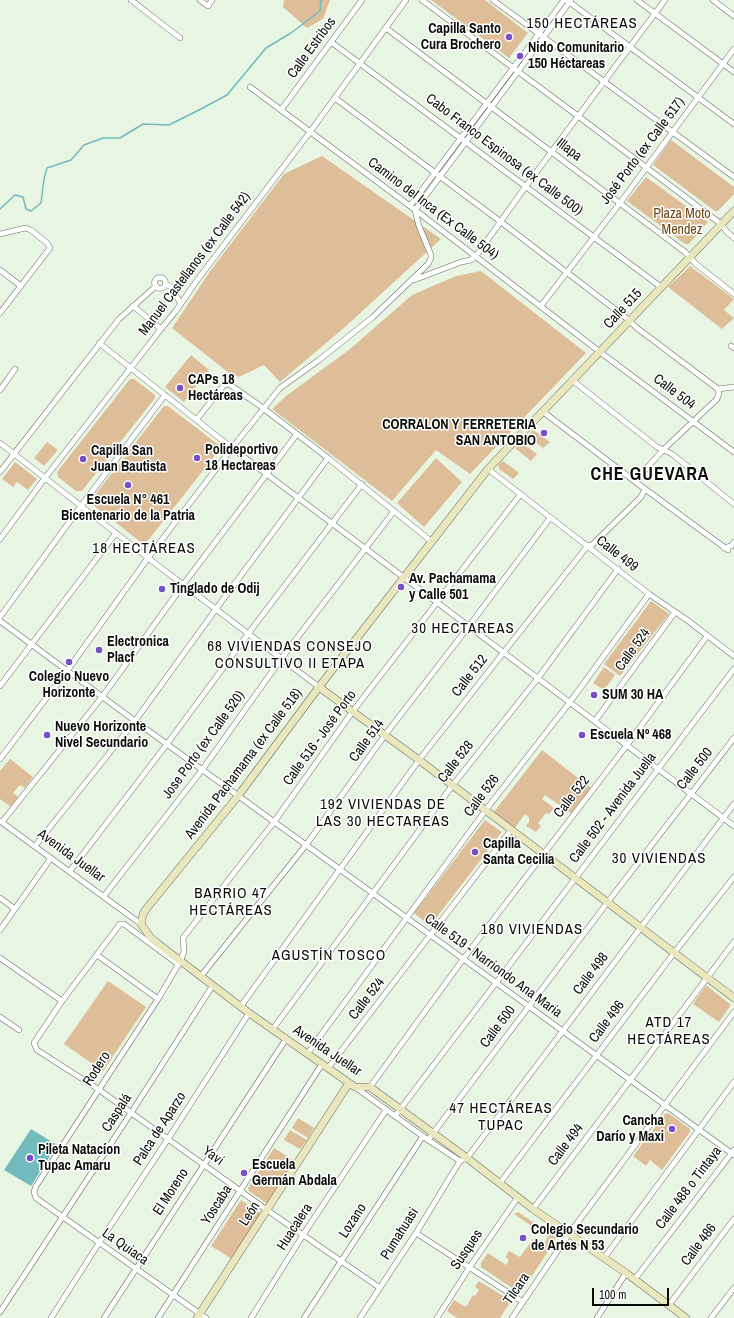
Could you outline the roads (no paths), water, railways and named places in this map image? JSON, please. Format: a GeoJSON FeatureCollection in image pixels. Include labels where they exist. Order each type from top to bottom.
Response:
{"type":"FeatureCollection","features":[{"type":"Feature","properties":{"kind":"street"},"geometry":{"type":"LineString","coordinates":[[131,0],[180,38]]}},
{"type":"Feature","properties":{"kind":"street"},"geometry":{"type":"LineString","coordinates":[[200,0],[208,6],[212,0]]}},
{"type":"Feature","properties":{"kind":"street","name":"Calle Estribos"},"geometry":{"type":"LineString","coordinates":[[281,110],[362,0]]}},
{"type":"Feature","properties":{"kind":"street","name":"Manuel Castellanos (ex Calle 542)"},"geometry":{"type":"LineString","coordinates":[[0,539],[45,478],[181,304],[231,234],[310,132],[406,0]]}},
{"type":"Feature","properties":{"kind":"street"},"geometry":{"type":"LineString","coordinates":[[422,0],[721,224],[734,238]]}},
{"type":"Feature","properties":{"kind":"street"},"geometry":{"type":"LineString","coordinates":[[493,0],[734,177]]}},
{"type":"Feature","properties":{"kind":"street"},"geometry":{"type":"LineString","coordinates":[[637,0],[734,72]]}},
{"type":"Feature","properties":{"kind":"street"},"geometry":{"type":"LineString","coordinates":[[410,281],[460,262],[471,260],[476,256],[526,186],[665,0]]}},
{"type":"Feature","properties":{"kind":"street"},"geometry":{"type":"LineString","coordinates":[[713,0],[734,16]]}},
{"type":"Feature","properties":{"kind":"street"},"geometry":{"type":"LineString","coordinates":[[410,206],[538,34],[568,1]]}},
{"type":"Feature","properties":{"kind":"street"},"geometry":{"type":"LineString","coordinates":[[0,760],[67,671],[148,558],[280,388],[319,360],[373,317],[428,264],[431,258],[419,226],[415,210],[544,37],[568,1]]}},
{"type":"Feature","properties":{"kind":"street"},"geometry":{"type":"LineString","coordinates":[[568,1],[734,124]]}},
{"type":"Feature","properties":{"kind":"street","name":"Illapa"},"geometry":{"type":"LineString","coordinates":[[386,28],[685,252],[696,264],[734,294]]}},
{"type":"Feature","properties":{"kind":"street","name":"Cabo Franco Espinosa (ex Calle 500)"},"geometry":{"type":"LineString","coordinates":[[331,42],[662,287]]}},
{"type":"Feature","properties":{"kind":"street","name":"José Porto (ex Calle 517)"},"geometry":{"type":"LineString","coordinates":[[541,306],[593,236],[620,203],[734,49]]}},
{"type":"Feature","properties":{"kind":"street","name":"Camino del Inca (Ex Calle 504)"},"geometry":{"type":"LineString","coordinates":[[250,87],[410,206],[600,352]]}},
{"type":"Feature","properties":{"kind":"street"},"geometry":{"type":"LineString","coordinates":[[335,98],[567,272],[719,391]]}},
{"type":"Feature","properties":{"kind":"street","name":"Calle 515"},"geometry":{"type":"LineString","coordinates":[[488,469],[542,410],[630,321],[734,211]]}},
{"type":"Feature","properties":{"kind":"street"},"geometry":{"type":"LineString","coordinates":[[0,234],[25,228],[31,230],[47,243],[50,248],[0,313]]}},
{"type":"Feature","properties":{"kind":"street"},"geometry":{"type":"LineString","coordinates":[[0,270],[21,286]]}},
{"type":"Feature","properties":{"kind":"street"},"geometry":{"type":"LineString","coordinates":[[156,286],[155,281],[159,278],[164,279],[166,284],[171,287],[181,304]]}},
{"type":"Feature","properties":{"kind":"street"},"geometry":{"type":"LineString","coordinates":[[156,286],[161,288],[166,284]]}},
{"type":"Feature","properties":{"kind":"street"},"geometry":{"type":"LineString","coordinates":[[0,472],[119,319],[156,286]]}},
{"type":"Feature","properties":{"kind":"street"},"geometry":{"type":"LineString","coordinates":[[135,305],[161,329]]}},
{"type":"Feature","properties":{"kind":"street"},"geometry":{"type":"LineString","coordinates":[[99,343],[232,448],[734,826]]}},
{"type":"Feature","properties":{"kind":"street","name":"Calle 504"},"geometry":{"type":"LineString","coordinates":[[600,352],[734,452]]}},
{"type":"Feature","properties":{"kind":"street"},"geometry":{"type":"LineString","coordinates":[[0,390],[15,369]]}},
{"type":"Feature","properties":{"kind":"street"},"geometry":{"type":"LineString","coordinates":[[572,380],[663,450],[672,454],[734,504]]}},
{"type":"Feature","properties":{"kind":"street"},"geometry":{"type":"LineString","coordinates":[[197,419],[224,384],[229,384],[235,387],[362,484],[431,541]]}},
{"type":"Feature","properties":{"kind":"street"},"geometry":{"type":"LineString","coordinates":[[719,391],[734,387]]}},
{"type":"Feature","properties":{"kind":"street"},"geometry":{"type":"LineString","coordinates":[[635,481],[663,450],[716,399],[719,391]]}},
{"type":"Feature","properties":{"kind":"street"},"geometry":{"type":"LineString","coordinates":[[0,617],[165,395]]}},
{"type":"Feature","properties":{"kind":"street"},"geometry":{"type":"LineString","coordinates":[[542,410],[726,549],[734,542]]}},
{"type":"Feature","properties":{"kind":"street"},"geometry":{"type":"LineString","coordinates":[[1,822],[102,697],[183,585],[296,434]]}},
{"type":"Feature","properties":{"kind":"street"},"geometry":{"type":"LineString","coordinates":[[0,443],[183,585],[419,760],[734,998]]}},
{"type":"Feature","properties":{"kind":"street"},"geometry":{"type":"LineString","coordinates":[[35,846],[135,721],[328,458]]}},
{"type":"Feature","properties":{"kind":"street","name":"Calle 499"},"geometry":{"type":"LineString","coordinates":[[488,469],[649,594],[734,656]]}},
{"type":"Feature","properties":{"kind":"street","name":"Avenida Pachamama (ex Calle 518)"},"geometry":{"type":"LineString","coordinates":[[141,924],[143,914],[238,796],[403,577],[488,469]]}},
{"type":"Feature","properties":{"kind":"street"},"geometry":{"type":"LineString","coordinates":[[70,871],[362,484]]}},
{"type":"Feature","properties":{"kind":"street","name":"Calle 512"},"geometry":{"type":"LineString","coordinates":[[241,1006],[419,760],[587,546],[592,545],[641,497],[645,489]]}},
{"type":"Feature","properties":{"kind":"street","name":"Calle 516 - José Porto"},"geometry":{"type":"LineString","coordinates":[[180,962],[184,951],[183,938],[274,822],[353,711],[520,495]]}},
{"type":"Feature","properties":{"kind":"street","name":"Jose Porto (ex Calle 520)"},"geometry":{"type":"LineString","coordinates":[[104,896],[202,770],[281,659],[394,511]]}},
{"type":"Feature","properties":{"kind":"street","name":"Calle 514"},"geometry":{"type":"LineString","coordinates":[[201,976],[306,845],[385,735],[470,626],[550,518]]}},
{"type":"Feature","properties":{"kind":"street"},"geometry":{"type":"LineString","coordinates":[[0,686],[116,533]]}},
{"type":"Feature","properties":{"kind":"street","name":"Calle 528"},"geometry":{"type":"LineString","coordinates":[[272,1030],[452,786],[538,678],[618,569]]}},
{"type":"Feature","properties":{"kind":"street","name":"Calle 526"},"geometry":{"type":"LineString","coordinates":[[307,1054],[485,810],[570,702],[649,594]]}},
{"type":"Feature","properties":{"kind":"street","name":"Calle 524"},"geometry":{"type":"LineString","coordinates":[[595,721],[675,612]]}},
{"type":"Feature","properties":{"kind":"street","name":"Calle 519 - Narriondo Ana María"},"geometry":{"type":"LineString","coordinates":[[0,621],[202,770],[431,936],[464,958],[698,1130],[733,1153]]}},
{"type":"Feature","properties":{"kind":"street","name":"Calle 522"},"geometry":{"type":"LineString","coordinates":[[370,1087],[464,958],[627,745],[707,636]]}},
{"type":"Feature","properties":{"kind":"street","name":"Calle 502 - Avenida Juella"},"geometry":{"type":"LineString","coordinates":[[395,1116],[734,668]]}},
{"type":"Feature","properties":{"kind":"street","name":"Calle 500"},"geometry":{"type":"LineString","coordinates":[[428,1140],[734,738]]}},
{"type":"Feature","properties":{"kind":"street","name":"Calle 498"},"geometry":{"type":"LineString","coordinates":[[467,1158],[564,1032],[734,804]]}},
{"type":"Feature","properties":{"kind":"street","name":"Avenida Juellar"},"geometry":{"type":"LineString","coordinates":[[1,822],[141,924],[151,938],[180,962],[201,976],[272,1030],[352,1085],[370,1087],[467,1158],[533,1209],[626,1273],[684,1317]]}},
{"type":"Feature","properties":{"kind":"street","name":"Calle 524"},"geometry":{"type":"LineString","coordinates":[[325,1066],[431,936],[512,830]]}},
{"type":"Feature","properties":{"kind":"street"},"geometry":{"type":"LineString","coordinates":[[0,930],[51,858]]}},
{"type":"Feature","properties":{"kind":"street","name":"Calle 496"},"geometry":{"type":"LineString","coordinates":[[500,1183],[734,877]]}},
{"type":"Feature","properties":{"kind":"street"},"geometry":{"type":"LineString","coordinates":[[0,898],[15,909]]}},
{"type":"Feature","properties":{"kind":"street"},"geometry":{"type":"LineString","coordinates":[[0,958],[62,1001],[120,924],[124,924],[180,962]]}},
{"type":"Feature","properties":{"kind":"street","name":"Calle 494"},"geometry":{"type":"LineString","coordinates":[[533,1209],[734,942]]}},
{"type":"Feature","properties":{"kind":"street"},"geometry":{"type":"LineString","coordinates":[[97,955],[158,999]]}},
{"type":"Feature","properties":{"kind":"street","name":"Rodero"},"geometry":{"type":"LineString","coordinates":[[34,1192],[36,1186],[158,999],[180,962]]}},
{"type":"Feature","properties":{"kind":"street","name":"Caspalá"},"geometry":{"type":"LineString","coordinates":[[0,1312],[213,985]]}},
{"type":"Feature","properties":{"kind":"street","name":"Yavi"},"geometry":{"type":"LineString","coordinates":[[62,1001],[34,1043],[37,1050],[98,1089],[240,1191],[380,1288]]}},
{"type":"Feature","properties":{"kind":"street","name":"Tilcara"},"geometry":{"type":"LineString","coordinates":[[512,1318],[569,1234],[734,1012]]}},
{"type":"Feature","properties":{"kind":"street","name":"Palca de Aparzo"},"geometry":{"type":"LineString","coordinates":[[50,1318],[249,1013]]}},
{"type":"Feature","properties":{"kind":"street"},"geometry":{"type":"LineString","coordinates":[[0,1017],[19,1030]]}},
{"type":"Feature","properties":{"kind":"street","name":"El Moreno"},"geometry":{"type":"LineString","coordinates":[[104,1318],[286,1039]]}},
{"type":"Feature","properties":{"kind":"street","name":"Yoscaba"},"geometry":{"type":"LineString","coordinates":[[158,1318],[240,1191],[325,1066]]}},
{"type":"Feature","properties":{"kind":"street"},"geometry":{"type":"LineString","coordinates":[[604,1258],[734,1082]]}},
{"type":"Feature","properties":{"kind":"street"},"geometry":{"type":"LineString","coordinates":[[352,1085],[422,1136],[460,1161],[467,1158]]}},
{"type":"Feature","properties":{"kind":"street","name":"León"},"geometry":{"type":"LineString","coordinates":[[201,1316],[267,1210],[352,1085]]}},
{"type":"Feature","properties":{"kind":"street","name":"Huacalera"},"geometry":{"type":"LineString","coordinates":[[251,1318],[386,1110]]}},
{"type":"Feature","properties":{"kind":"street","name":"Lozano"},"geometry":{"type":"LineString","coordinates":[[304,1318],[422,1136]]}},
{"type":"Feature","properties":{"kind":"street","name":"Calle 488 o Tintaya"},"geometry":{"type":"LineString","coordinates":[[635,1280],[733,1153]]}},
{"type":"Feature","properties":{"kind":"street","name":"Pumahuasi"},"geometry":{"type":"LineString","coordinates":[[362,1316],[416,1233],[460,1161]]}},
{"type":"Feature","properties":{"kind":"street","name":"La Quiaca"},"geometry":{"type":"LineString","coordinates":[[34,1192],[36,1198],[201,1316]]}},
{"type":"Feature","properties":{"kind":"street","name":"Susques"},"geometry":{"type":"LineString","coordinates":[[437,1318],[469,1268],[518,1197]]}},
{"type":"Feature","properties":{"kind":"street","name":"Calle 486"},"geometry":{"type":"LineString","coordinates":[[669,1305],[734,1219]]}},
{"type":"Feature","properties":{"kind":"street"},"geometry":{"type":"LineString","coordinates":[[416,1233],[522,1302]]}},
{"type":"Feature","properties":{"kind":"street"},"geometry":{"type":"LineString","coordinates":[[597,1318],[626,1273]]}},
{"type":"Feature","properties":{"kind":"street"},"geometry":{"type":"LineString","coordinates":[[711,1318],[734,1288]]}},
{"type":"Feature","properties":{"kind":"street"},"geometry":{"type":"LineString","coordinates":[[362,1316],[369,1318]]}},
{"type":"Feature","properties":{"kind":"water","name":"Pileta Natacíon Tupac Amaru"},"geometry":{"type":"Polygon","coordinates":[[[31,1129],[57,1145],[31,1186],[4,1170],[31,1129]]]}},
{"type":"Feature","properties":{"kind":"waterway"},"geometry":{"type":"LineString","coordinates":[[0,209],[15,195],[23,197],[26,209],[31,211],[41,203],[47,168],[71,160],[84,145],[103,138],[120,138],[143,124],[169,125],[227,95],[266,48],[291,33],[320,11],[321,0]]}},
{"type":"Feature","properties":{"kind":"place","name":"Capilla Santo Cura Brochero"},"geometry":{"type":"Point","coordinates":[509,37]}},
{"type":"Feature","properties":{"kind":"place","name":"Nido Comunitario 150 Héctareas"},"geometry":{"type":"Point","coordinates":[520,56]}},
{"type":"Feature","properties":{"kind":"place","name":"CAPs 18 Hectáreas"},"geometry":{"type":"Point","coordinates":[180,388]}},
{"type":"Feature","properties":{"kind":"place","name":"CORRALON Y FERRETERIA SAN ANTOBIO"},"geometry":{"type":"Point","coordinates":[544,433]}},
{"type":"Feature","properties":{"kind":"place","name":"Polideportivo 18 Hectareas"},"geometry":{"type":"Point","coordinates":[197,458]}},
{"type":"Feature","properties":{"kind":"place","name":"Capilla San Juan Bautista"},"geometry":{"type":"Point","coordinates":[83,459]}},
{"type":"Feature","properties":{"kind":"place","name":"Escuela N° 461 Bicentenario de la Patria"},"geometry":{"type":"Point","coordinates":[128,485]}},
{"type":"Feature","properties":{"kind":"place","name":"Av. Pachamama y Calle 501"},"geometry":{"type":"Point","coordinates":[401,587]}},
{"type":"Feature","properties":{"kind":"place","name":"Tinglado de Odij"},"geometry":{"type":"Point","coordinates":[162,589]}},
{"type":"Feature","properties":{"kind":"place","name":"Electronica Placf"},"geometry":{"type":"Point","coordinates":[99,650]}},
{"type":"Feature","properties":{"kind":"place","name":"Colegio Nuevo Horizonte"},"geometry":{"type":"Point","coordinates":[69,662]}},
{"type":"Feature","properties":{"kind":"place","name":"SUM 30 HA"},"geometry":{"type":"Point","coordinates":[594,695]}},
{"type":"Feature","properties":{"kind":"place","name":"Nuevo Horizonte Nivel Secundario"},"geometry":{"type":"Point","coordinates":[47,735]}},
{"type":"Feature","properties":{"kind":"place","name":"Escuela Nº 468"},"geometry":{"type":"Point","coordinates":[582,735]}},
{"type":"Feature","properties":{"kind":"place","name":"Capilla Santa Cecilia"},"geometry":{"type":"Point","coordinates":[475,852]}},
{"type":"Feature","properties":{"kind":"place","name":"Cancha Darío y Maxi"},"geometry":{"type":"Point","coordinates":[672,1129]}},
{"type":"Feature","properties":{"kind":"place","name":"Pileta Natacíon Tupac Amaru"},"geometry":{"type":"Point","coordinates":[30,1158]}},
{"type":"Feature","properties":{"kind":"place","name":"Escuela Germán Abdala"},"geometry":{"type":"Point","coordinates":[244,1173]}},
{"type":"Feature","properties":{"kind":"place","name":"Colegio Secundario de Artes N 53"},"geometry":{"type":"Point","coordinates":[523,1238]}},
{"type":"Feature","properties":{"kind":"district","name":"150 HECTÁREAS"},"geometry":{"type":"Point","coordinates":[582,24]}},
{"type":"Feature","properties":{"kind":"district","name":"CHE GUEVARA"},"geometry":{"type":"Point","coordinates":[650,475]}},
{"type":"Feature","properties":{"kind":"district","name":"18 HECTÁREAS"},"geometry":{"type":"Point","coordinates":[144,549]}},
{"type":"Feature","properties":{"kind":"district","name":"30 HECTAREAS"},"geometry":{"type":"Point","coordinates":[463,629]}},
{"type":"Feature","properties":{"kind":"district","name":"68 VIVIENDAS CONSEJO CONSULTIVO II ETAPA"},"geometry":{"type":"Point","coordinates":[290,656]}},
{"type":"Feature","properties":{"kind":"district","name":"192 VIVIENDAS DE LAS 30 HECTAREAS"},"geometry":{"type":"Point","coordinates":[383,814]}},
{"type":"Feature","properties":{"kind":"district","name":"30 VIVIENDAS"},"geometry":{"type":"Point","coordinates":[659,859]}},
{"type":"Feature","properties":{"kind":"district","name":"BARRIO 47 HECTÁREAS"},"geometry":{"type":"Point","coordinates":[231,902]}},
{"type":"Feature","properties":{"kind":"district","name":"180 VIVIENDAS"},"geometry":{"type":"Point","coordinates":[532,930]}},
{"type":"Feature","properties":{"kind":"district","name":"AGUSTÍN TOSCO"},"geometry":{"type":"Point","coordinates":[329,956]}},
{"type":"Feature","properties":{"kind":"district","name":"ATD 17 HECTÁREAS"},"geometry":{"type":"Point","coordinates":[669,1032]}},
{"type":"Feature","properties":{"kind":"district","name":"47 HECTÁREAS TUPAC"},"geometry":{"type":"Point","coordinates":[501,1118]}},
{"type":"Feature","properties":{"kind":"park label","name":"Plaza Moto Mendez"},"geometry":{"type":"Point","coordinates":[682,222]}}]}
